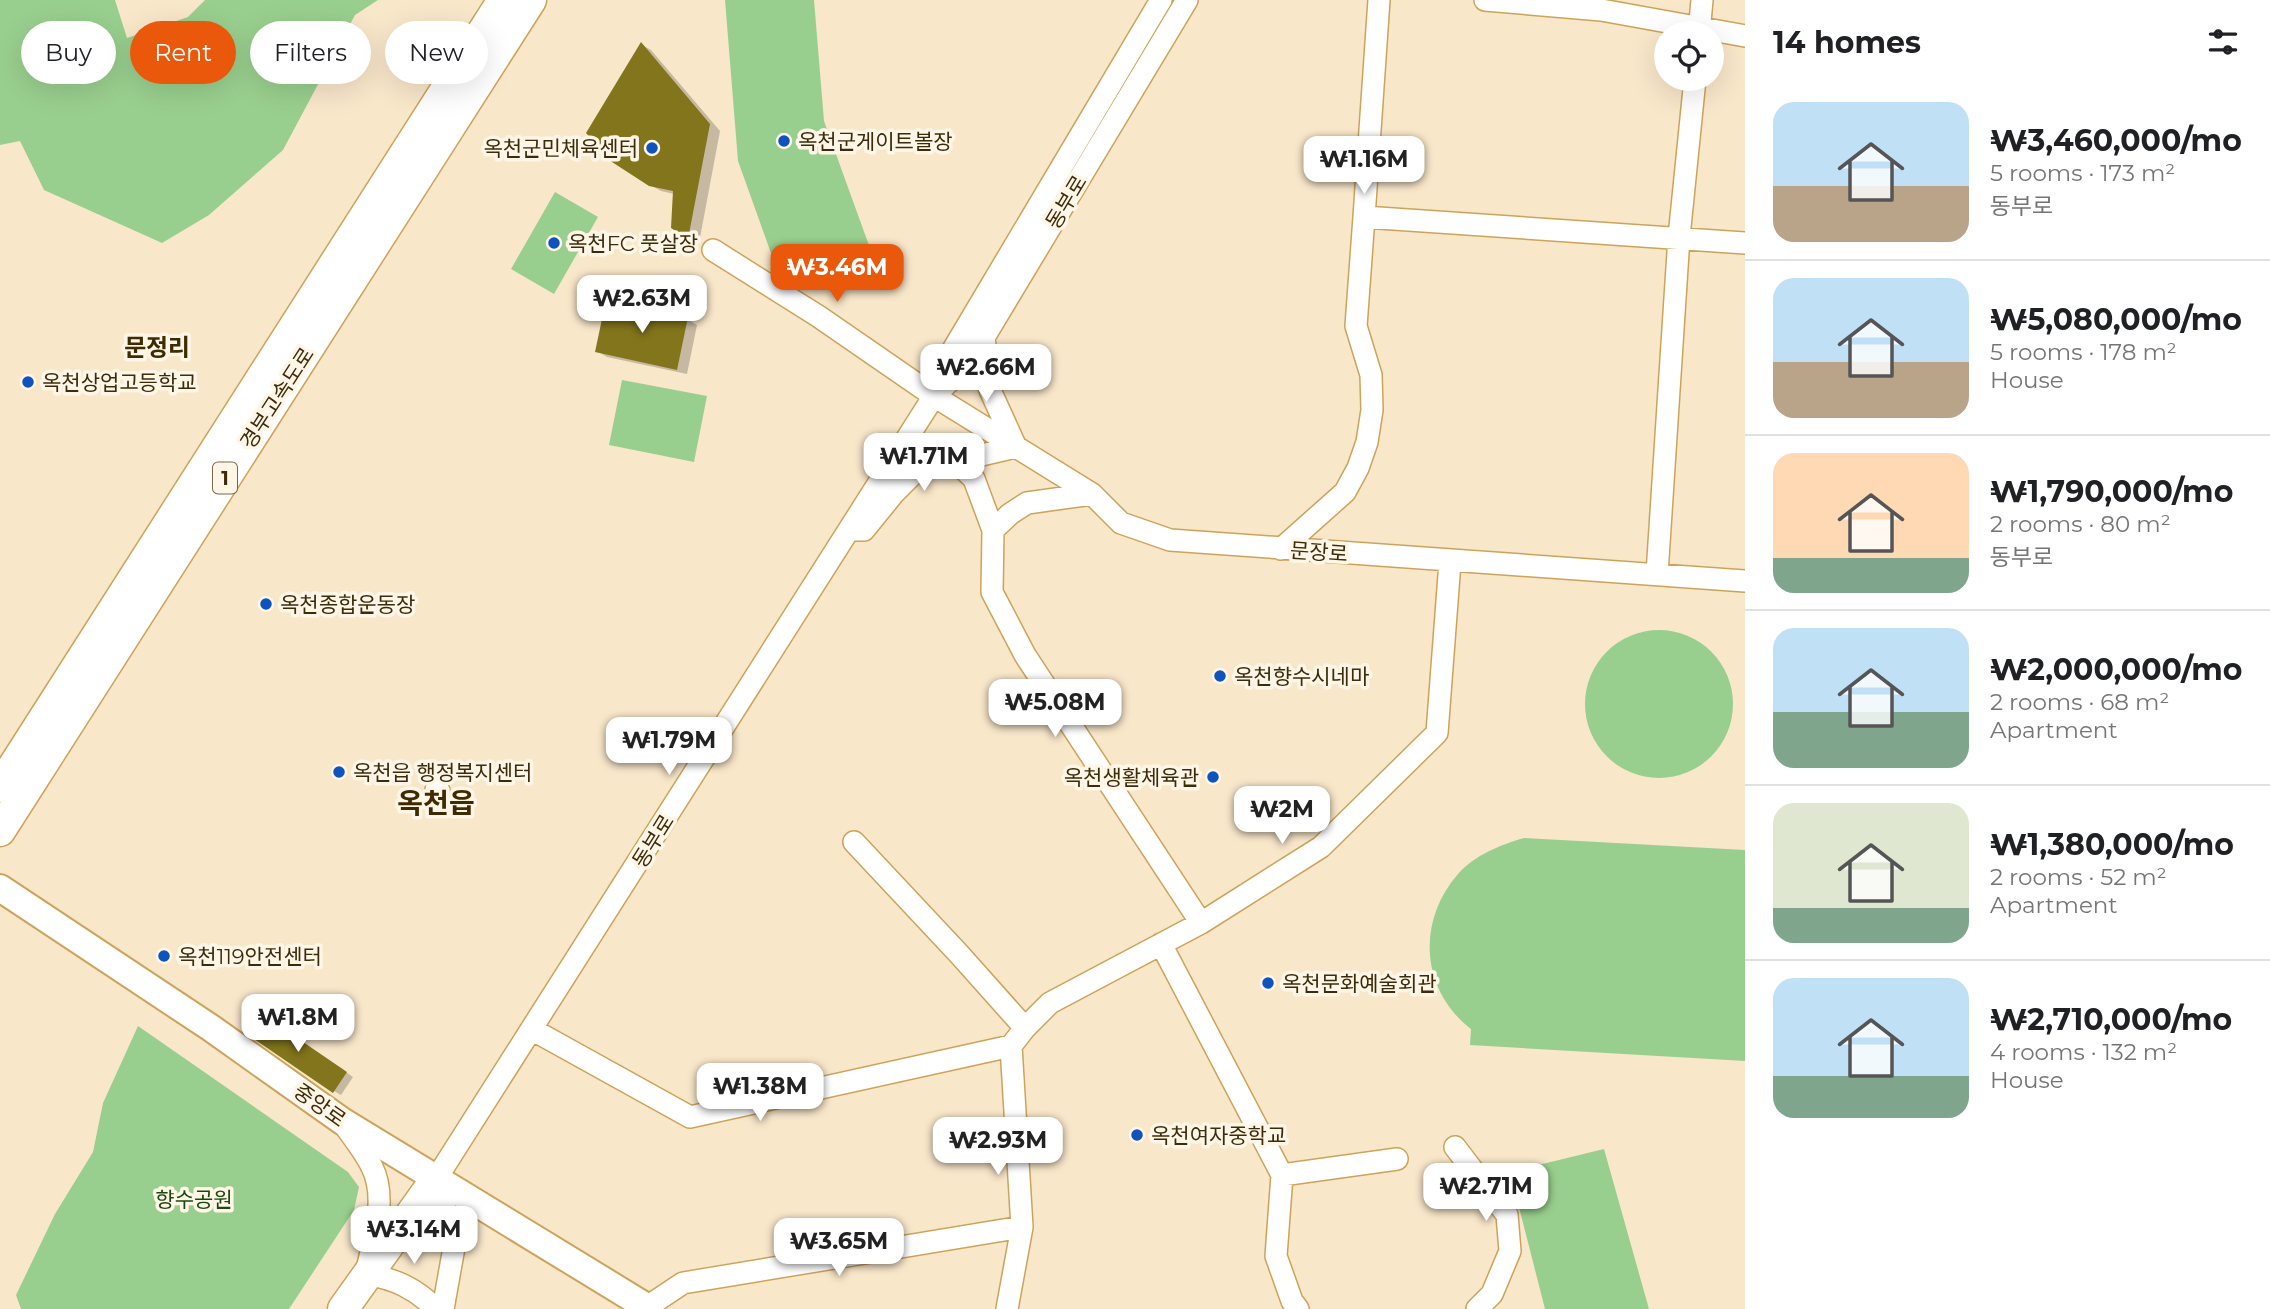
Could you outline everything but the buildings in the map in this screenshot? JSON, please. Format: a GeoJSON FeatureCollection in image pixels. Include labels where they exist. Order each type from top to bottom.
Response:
{"type":"FeatureCollection","features":[{"type":"Feature","properties":{"kind":"highway","name":"경부고속도로"},"geometry":{"type":"LineString","coordinates":[[0,787],[503,0]]}},
{"type":"Feature","properties":{"kind":"highway","name":"경부고속도로"},"geometry":{"type":"LineString","coordinates":[[0,831],[531,0]]}},
{"type":"Feature","properties":{"kind":"highway"},"geometry":{"type":"LineString","coordinates":[[343,1309],[436,1179]]}},
{"type":"Feature","properties":{"kind":"main road","name":"중앙로"},"geometry":{"type":"LineString","coordinates":[[0,888],[211,1028],[342,1121],[648,1308]]}},
{"type":"Feature","properties":{"kind":"street","name":"동부로"},"geometry":{"type":"LineString","coordinates":[[436,1179],[934,396],[951,353],[1161,0]]}},
{"type":"Feature","properties":{"kind":"street","name":"동부로"},"geometry":{"type":"LineString","coordinates":[[934,396],[968,365],[1187,0]]}},
{"type":"Feature","properties":{"kind":"street"},"geometry":{"type":"LineString","coordinates":[[1281,549],[1345,492],[1358,468],[1367,442],[1371,375],[1356,326],[1379,0]]}},
{"type":"Feature","properties":{"kind":"street"},"geometry":{"type":"LineString","coordinates":[[1485,0],[1601,10],[1655,21]]}},
{"type":"Feature","properties":{"kind":"street"},"geometry":{"type":"LineString","coordinates":[[1701,21],[1702,0]]}},
{"type":"Feature","properties":{"kind":"street"},"geometry":{"type":"LineString","coordinates":[[1724,33],[1745,36]]}},
{"type":"Feature","properties":{"kind":"street"},"geometry":{"type":"LineString","coordinates":[[1657,574],[1679,237],[1694,91]]}},
{"type":"Feature","properties":{"kind":"street"},"geometry":{"type":"LineString","coordinates":[[1364,217],[1745,243]]}},
{"type":"Feature","properties":{"kind":"street","name":"문장로"},"geometry":{"type":"LineString","coordinates":[[713,250],[818,316],[934,396],[1092,494],[1121,523],[1170,540],[1745,581]]}},
{"type":"Feature","properties":{"kind":"street"},"geometry":{"type":"LineString","coordinates":[[851,529],[864,530],[915,472],[951,457],[973,457],[1016,447],[990,390],[984,337]]}},
{"type":"Feature","properties":{"kind":"street"},"geometry":{"type":"LineString","coordinates":[[951,457],[974,479],[993,530],[992,592],[1025,655],[1201,923]]}},
{"type":"Feature","properties":{"kind":"street"},"geometry":{"type":"LineString","coordinates":[[993,530],[1027,503],[1092,494]]}},
{"type":"Feature","properties":{"kind":"street"},"geometry":{"type":"LineString","coordinates":[[533,1030],[690,1117],[1011,1046],[1050,1003],[1201,923],[1321,847],[1437,733],[1450,562]]}},
{"type":"Feature","properties":{"kind":"street"},"geometry":{"type":"LineString","coordinates":[[854,842],[1025,1028]]}},
{"type":"Feature","properties":{"kind":"street"},"geometry":{"type":"LineString","coordinates":[[1161,944],[1282,1175],[1276,1256],[1292,1301],[1298,1309]]}},
{"type":"Feature","properties":{"kind":"street"},"geometry":{"type":"LineString","coordinates":[[1007,1309],[1022,1227],[1011,1046]]}},
{"type":"Feature","properties":{"kind":"street"},"geometry":{"type":"LineString","coordinates":[[342,1121],[373,1168],[377,1185],[379,1210],[366,1274],[392,1279],[415,1290],[436,1309]]}},
{"type":"Feature","properties":{"kind":"street"},"geometry":{"type":"LineString","coordinates":[[1455,1147],[1507,1215],[1510,1251],[1492,1294],[1477,1309]]}},
{"type":"Feature","properties":{"kind":"street"},"geometry":{"type":"LineString","coordinates":[[1282,1175],[1397,1159]]}},
{"type":"Feature","properties":{"kind":"street"},"geometry":{"type":"LineString","coordinates":[[436,1179],[455,1242],[443,1309]]}},
{"type":"Feature","properties":{"kind":"street"},"geometry":{"type":"LineString","coordinates":[[648,1308],[683,1283],[1022,1227]]}},
{"type":"Feature","properties":{"kind":"green space"},"geometry":{"type":"Polygon","coordinates":[[[0,0],[115,0],[127,38],[130,37],[130,84],[236,84],[236,21],[176,21],[188,17],[205,0],[378,0],[355,15],[352,21],[250,21],[250,84],[318,84],[283,150],[209,215],[162,243],[44,190],[20,141],[0,145],[0,0]]]}},
{"type":"Feature","properties":{"kind":"green space","name":"옥천군게이트볼장"},"geometry":{"type":"Polygon","coordinates":[[[725,0],[814,0],[824,121],[875,262],[786,295],[738,161],[725,0]]]}},
{"type":"Feature","properties":{"kind":"green space","name":"옥천FC 풋살장"},"geometry":{"type":"Polygon","coordinates":[[[555,192],[598,217],[554,294],[511,269],[555,192]]]}},
{"type":"Feature","properties":{"kind":"green space"},"geometry":{"type":"Polygon","coordinates":[[[622,380],[707,396],[694,462],[609,445],[622,380]]]}},
{"type":"Feature","properties":{"kind":"green space"},"geometry":{"type":"Polygon","coordinates":[[[1659,630],[1687,636],[1711,652],[1727,676],[1733,704],[1727,732],[1711,756],[1687,772],[1659,778],[1631,772],[1607,756],[1591,732],[1585,704],[1591,676],[1607,652],[1631,636],[1659,630]]]}},
{"type":"Feature","properties":{"kind":"green space"},"geometry":{"type":"Polygon","coordinates":[[[1524,838],[1745,850],[1745,1061],[1470,1045],[1471,1029],[1454,1013],[1442,995],[1434,975],[1430,934],[1435,913],[1444,893],[1472,861],[1524,838]]]}},
{"type":"Feature","properties":{"kind":"green space","name":"향수공원"},"geometry":{"type":"Polygon","coordinates":[[[138,1026],[348,1172],[359,1187],[354,1210],[289,1309],[21,1309],[16,1295],[55,1214],[93,1152],[103,1103],[138,1026]]]}},
{"type":"Feature","properties":{"kind":"green space"},"geometry":{"type":"Polygon","coordinates":[[[1604,1149],[1649,1309],[1545,1309],[1510,1172],[1604,1149]]]}},
{"type":"Feature","properties":{"kind":"place","name":"옥천군게이트볼장"},"geometry":{"type":"Point","coordinates":[784,141]}},
{"type":"Feature","properties":{"kind":"place","name":"옥천군민체육센터"},"geometry":{"type":"Point","coordinates":[652,148]}},
{"type":"Feature","properties":{"kind":"place","name":"옥천FC 풋살장"},"geometry":{"type":"Point","coordinates":[554,243]}},
{"type":"Feature","properties":{"kind":"place","name":"옥천상업고등학교"},"geometry":{"type":"Point","coordinates":[28,382]}},
{"type":"Feature","properties":{"kind":"place","name":"옥천종합운동장"},"geometry":{"type":"Point","coordinates":[266,604]}},
{"type":"Feature","properties":{"kind":"place","name":"옥천향수시네마"},"geometry":{"type":"Point","coordinates":[1220,676]}},
{"type":"Feature","properties":{"kind":"place","name":"옥천읍 행정복지센터"},"geometry":{"type":"Point","coordinates":[339,772]}},
{"type":"Feature","properties":{"kind":"place","name":"옥천생활체육관"},"geometry":{"type":"Point","coordinates":[1213,777]}},
{"type":"Feature","properties":{"kind":"place","name":"옥천119안전센터"},"geometry":{"type":"Point","coordinates":[164,956]}},
{"type":"Feature","properties":{"kind":"place","name":"옥천문화예술회관"},"geometry":{"type":"Point","coordinates":[1268,983]}},
{"type":"Feature","properties":{"kind":"place","name":"옥천여자중학교"},"geometry":{"type":"Point","coordinates":[1137,1135]}},
{"type":"Feature","properties":{"kind":"district","name":"문정리"},"geometry":{"type":"Point","coordinates":[157,347]}},
{"type":"Feature","properties":{"kind":"district","name":"옥천읍"},"geometry":{"type":"Point","coordinates":[436,803]}}]}
